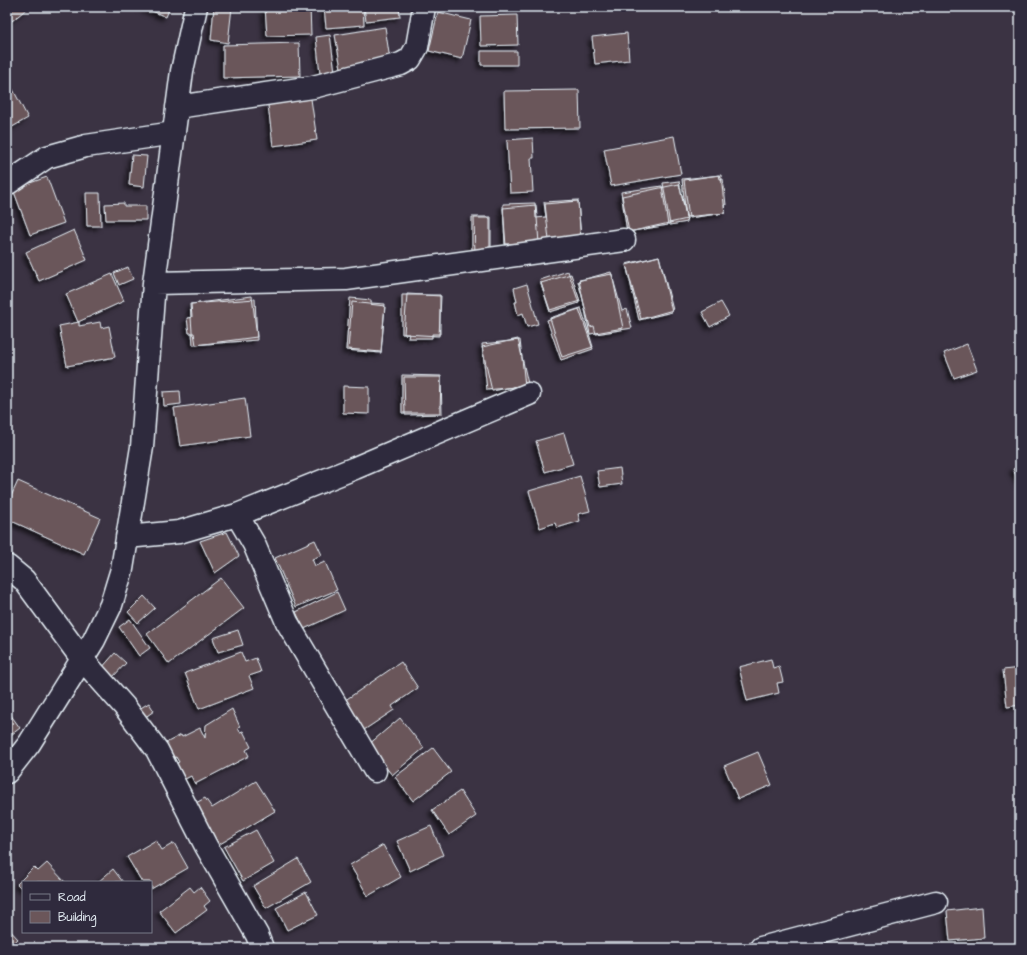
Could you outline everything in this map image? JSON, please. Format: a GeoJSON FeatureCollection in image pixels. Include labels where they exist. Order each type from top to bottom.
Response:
{"type":"FeatureCollection","features":[{"type":"Feature","properties":{"kind":"street"},"geometry":{"type":"LineString","coordinates":[[7,772],[29,744],[94,640],[111,605],[122,569],[142,447],[154,283],[177,107],[182,71],[196,7]]}},
{"type":"Feature","properties":{"kind":"street"},"geometry":{"type":"LineString","coordinates":[[177,107],[313,87],[401,64],[410,59],[417,47],[424,7]]}},
{"type":"Feature","properties":{"kind":"street"},"geometry":{"type":"LineString","coordinates":[[7,184],[47,157],[86,146],[174,133]]}},
{"type":"Feature","properties":{"kind":"street"},"geometry":{"type":"LineString","coordinates":[[154,283],[346,279],[624,240]]}},
{"type":"Feature","properties":{"kind":"street"},"geometry":{"type":"LineString","coordinates":[[127,536],[180,532],[237,515],[355,468],[529,394]]}},
{"type":"Feature","properties":{"kind":"street"},"geometry":{"type":"LineString","coordinates":[[237,515],[254,544],[287,622],[375,771]]}},
{"type":"Feature","properties":{"kind":"street"},"geometry":{"type":"LineString","coordinates":[[7,566],[24,580],[82,659],[124,706],[158,750],[206,846],[257,935],[262,948]]}},
{"type":"Feature","properties":{"kind":"street"},"geometry":{"type":"LineString","coordinates":[[761,948],[936,902]]}},
{"type":"Feature","properties":{"kind":"building"},"geometry":{"type":"Polygon","coordinates":[[[7,7],[29,7],[7,25],[7,7]]]}},
{"type":"Feature","properties":{"kind":"building"},"geometry":{"type":"Polygon","coordinates":[[[143,7],[170,7],[166,17],[143,7]]]}},
{"type":"Feature","properties":{"kind":"building"},"geometry":{"type":"Polygon","coordinates":[[[214,7],[232,7],[228,43],[211,40],[214,7]]]}},
{"type":"Feature","properties":{"kind":"building"},"geometry":{"type":"Polygon","coordinates":[[[265,7],[310,7],[311,35],[267,36],[265,7]]]}},
{"type":"Feature","properties":{"kind":"building"},"geometry":{"type":"Polygon","coordinates":[[[324,7],[363,7],[364,25],[326,28],[324,7]]]}},
{"type":"Feature","properties":{"kind":"building"},"geometry":{"type":"Polygon","coordinates":[[[364,7],[399,7],[400,17],[366,21],[364,7]]]}},
{"type":"Feature","properties":{"kind":"building"},"geometry":{"type":"Polygon","coordinates":[[[438,12],[471,20],[462,59],[429,51],[438,12]]]}},
{"type":"Feature","properties":{"kind":"building"},"geometry":{"type":"Polygon","coordinates":[[[517,15],[518,45],[481,46],[480,16],[517,15]]]}},
{"type":"Feature","properties":{"kind":"building"},"geometry":{"type":"Polygon","coordinates":[[[385,27],[390,60],[341,68],[335,35],[385,27]]]}},
{"type":"Feature","properties":{"kind":"building"},"geometry":{"type":"Polygon","coordinates":[[[627,33],[629,60],[595,64],[592,37],[627,33]]]}},
{"type":"Feature","properties":{"kind":"building"},"geometry":{"type":"Polygon","coordinates":[[[330,35],[335,72],[320,74],[316,37],[330,35]]]}},
{"type":"Feature","properties":{"kind":"building"},"geometry":{"type":"Polygon","coordinates":[[[299,43],[300,76],[223,78],[223,45],[299,43]]]}},
{"type":"Feature","properties":{"kind":"building"},"geometry":{"type":"Polygon","coordinates":[[[481,51],[517,51],[517,65],[481,65],[481,51]]]}},
{"type":"Feature","properties":{"kind":"building"},"geometry":{"type":"Polygon","coordinates":[[[7,78],[28,118],[7,130],[7,78]]]}},
{"type":"Feature","properties":{"kind":"building"},"geometry":{"type":"Polygon","coordinates":[[[579,90],[580,128],[505,129],[504,91],[579,90]]]}},
{"type":"Feature","properties":{"kind":"building"},"geometry":{"type":"Polygon","coordinates":[[[311,99],[317,140],[273,146],[268,105],[311,99]]]}},
{"type":"Feature","properties":{"kind":"building"},"geometry":{"type":"Polygon","coordinates":[[[674,136],[681,174],[611,186],[604,149],[674,136]]]}},
{"type":"Feature","properties":{"kind":"building"},"geometry":{"type":"Polygon","coordinates":[[[533,138],[534,158],[531,158],[533,192],[510,193],[507,140],[533,138]]]}},
{"type":"Feature","properties":{"kind":"building"},"geometry":{"type":"Polygon","coordinates":[[[132,155],[147,156],[144,187],[129,185],[132,155]]]}},
{"type":"Feature","properties":{"kind":"building"},"geometry":{"type":"Polygon","coordinates":[[[719,175],[720,179],[723,179],[726,205],[724,205],[725,213],[689,218],[684,180],[719,175]]]}},
{"type":"Feature","properties":{"kind":"building"},"geometry":{"type":"Polygon","coordinates":[[[721,175],[725,213],[686,217],[682,179],[721,175]]]}},
{"type":"Feature","properties":{"kind":"building"},"geometry":{"type":"Polygon","coordinates":[[[47,177],[64,223],[30,235],[13,189],[47,177]]]}},
{"type":"Feature","properties":{"kind":"building"},"geometry":{"type":"Polygon","coordinates":[[[679,181],[687,222],[670,225],[663,183],[679,181]]]}},
{"type":"Feature","properties":{"kind":"building"},"geometry":{"type":"Polygon","coordinates":[[[679,184],[687,219],[629,232],[622,196],[679,184]]]}},
{"type":"Feature","properties":{"kind":"building"},"geometry":{"type":"Polygon","coordinates":[[[662,186],[668,225],[627,232],[621,192],[662,186]]]}},
{"type":"Feature","properties":{"kind":"building"},"geometry":{"type":"Polygon","coordinates":[[[86,193],[100,193],[101,226],[87,226],[86,193]]]}},
{"type":"Feature","properties":{"kind":"building"},"geometry":{"type":"Polygon","coordinates":[[[578,200],[581,243],[505,244],[503,204],[535,203],[536,218],[546,217],[544,202],[578,200]]]}},
{"type":"Feature","properties":{"kind":"building"},"geometry":{"type":"Polygon","coordinates":[[[578,201],[581,238],[549,240],[545,204],[578,201]]]}},
{"type":"Feature","properties":{"kind":"building"},"geometry":{"type":"Polygon","coordinates":[[[124,203],[124,206],[146,206],[146,220],[106,220],[105,204],[124,203]]]}},
{"type":"Feature","properties":{"kind":"building"},"geometry":{"type":"Polygon","coordinates":[[[536,205],[539,243],[506,246],[503,208],[536,205]]]}},
{"type":"Feature","properties":{"kind":"building"},"geometry":{"type":"Polygon","coordinates":[[[472,217],[491,217],[491,254],[472,255],[472,217]]]}},
{"type":"Feature","properties":{"kind":"building"},"geometry":{"type":"Polygon","coordinates":[[[474,218],[490,218],[490,256],[475,256],[474,218]]]}},
{"type":"Feature","properties":{"kind":"building"},"geometry":{"type":"Polygon","coordinates":[[[74,230],[87,260],[39,281],[26,252],[74,230]]]}},
{"type":"Feature","properties":{"kind":"building"},"geometry":{"type":"Polygon","coordinates":[[[659,256],[673,310],[641,319],[626,265],[659,256]]]}},
{"type":"Feature","properties":{"kind":"building"},"geometry":{"type":"Polygon","coordinates":[[[659,256],[672,312],[639,320],[626,264],[659,256]]]}},
{"type":"Feature","properties":{"kind":"building"},"geometry":{"type":"Polygon","coordinates":[[[128,267],[133,279],[119,285],[114,273],[128,267]]]}},
{"type":"Feature","properties":{"kind":"building"},"geometry":{"type":"Polygon","coordinates":[[[568,271],[579,303],[550,312],[540,280],[568,271]]]}},
{"type":"Feature","properties":{"kind":"building"},"geometry":{"type":"Polygon","coordinates":[[[611,272],[622,311],[627,309],[632,328],[596,334],[594,326],[590,327],[578,281],[611,272]]]}},
{"type":"Feature","properties":{"kind":"building"},"geometry":{"type":"Polygon","coordinates":[[[112,274],[124,301],[78,322],[66,294],[112,274]]]}},
{"type":"Feature","properties":{"kind":"building"},"geometry":{"type":"Polygon","coordinates":[[[571,274],[580,301],[550,310],[541,283],[571,274]]]}},
{"type":"Feature","properties":{"kind":"building"},"geometry":{"type":"Polygon","coordinates":[[[612,274],[623,328],[590,334],[579,280],[612,274]]]}},
{"type":"Feature","properties":{"kind":"building"},"geometry":{"type":"Polygon","coordinates":[[[527,284],[538,324],[527,327],[523,313],[518,315],[514,288],[527,284]]]}},
{"type":"Feature","properties":{"kind":"building"},"geometry":{"type":"Polygon","coordinates":[[[407,294],[441,296],[439,336],[404,334],[407,294]]]}},
{"type":"Feature","properties":{"kind":"building"},"geometry":{"type":"Polygon","coordinates":[[[402,295],[440,295],[440,334],[432,334],[432,338],[408,338],[409,334],[402,334],[402,295]]]}},
{"type":"Feature","properties":{"kind":"building"},"geometry":{"type":"Polygon","coordinates":[[[252,296],[257,337],[196,345],[194,333],[189,333],[187,318],[192,317],[191,304],[252,296]]]}},
{"type":"Feature","properties":{"kind":"building"},"geometry":{"type":"Polygon","coordinates":[[[350,298],[371,300],[371,303],[385,304],[381,353],[346,350],[350,298]]]}},
{"type":"Feature","properties":{"kind":"building"},"geometry":{"type":"Polygon","coordinates":[[[255,299],[257,340],[193,345],[190,304],[255,299]]]}},
{"type":"Feature","properties":{"kind":"building"},"geometry":{"type":"Polygon","coordinates":[[[352,302],[385,306],[381,352],[348,349],[352,302]]]}},
{"type":"Feature","properties":{"kind":"building"},"geometry":{"type":"Polygon","coordinates":[[[721,302],[729,316],[710,327],[702,312],[721,302]]]}},
{"type":"Feature","properties":{"kind":"building"},"geometry":{"type":"Polygon","coordinates":[[[581,308],[593,347],[562,357],[550,318],[581,308]]]}},
{"type":"Feature","properties":{"kind":"building"},"geometry":{"type":"Polygon","coordinates":[[[579,309],[593,349],[561,360],[547,320],[579,309]]]}},
{"type":"Feature","properties":{"kind":"building"},"geometry":{"type":"Polygon","coordinates":[[[79,322],[79,326],[100,322],[101,328],[109,326],[115,357],[67,366],[59,326],[79,322]]]}},
{"type":"Feature","properties":{"kind":"building"},"geometry":{"type":"Polygon","coordinates":[[[518,339],[528,384],[492,391],[482,347],[518,339]]]}},
{"type":"Feature","properties":{"kind":"building"},"geometry":{"type":"Polygon","coordinates":[[[520,340],[525,386],[487,390],[482,344],[520,340]]]}},
{"type":"Feature","properties":{"kind":"building"},"geometry":{"type":"Polygon","coordinates":[[[967,344],[977,370],[954,378],[944,353],[967,344]]]}},
{"type":"Feature","properties":{"kind":"building"},"geometry":{"type":"Polygon","coordinates":[[[402,375],[441,376],[440,413],[402,413],[402,375]]]}},
{"type":"Feature","properties":{"kind":"building"},"geometry":{"type":"Polygon","coordinates":[[[404,377],[441,377],[442,414],[405,415],[404,377]]]}},
{"type":"Feature","properties":{"kind":"building"},"geometry":{"type":"Polygon","coordinates":[[[343,386],[369,387],[369,414],[343,413],[343,386]]]}},
{"type":"Feature","properties":{"kind":"building"},"geometry":{"type":"Polygon","coordinates":[[[180,391],[181,404],[164,406],[163,392],[180,391]]]}},
{"type":"Feature","properties":{"kind":"building"},"geometry":{"type":"Polygon","coordinates":[[[245,398],[250,436],[180,446],[174,408],[245,398]]]}},
{"type":"Feature","properties":{"kind":"building"},"geometry":{"type":"Polygon","coordinates":[[[564,433],[573,464],[545,472],[536,441],[564,433]]]}},
{"type":"Feature","properties":{"kind":"building"},"geometry":{"type":"Polygon","coordinates":[[[1020,465],[1020,483],[1013,469],[1020,465]]]}},
{"type":"Feature","properties":{"kind":"building"},"geometry":{"type":"Polygon","coordinates":[[[620,468],[622,484],[600,487],[597,471],[620,468]]]}},
{"type":"Feature","properties":{"kind":"building"},"geometry":{"type":"Polygon","coordinates":[[[580,476],[590,511],[578,514],[580,521],[557,528],[555,523],[540,528],[529,491],[580,476]]]}},
{"type":"Feature","properties":{"kind":"building"},"geometry":{"type":"Polygon","coordinates":[[[18,481],[100,518],[84,554],[7,519],[7,505],[18,481]]]}},
{"type":"Feature","properties":{"kind":"building"},"geometry":{"type":"Polygon","coordinates":[[[227,532],[239,556],[215,573],[200,541],[227,532]]]}},
{"type":"Feature","properties":{"kind":"building"},"geometry":{"type":"Polygon","coordinates":[[[315,540],[322,555],[312,559],[315,566],[325,562],[337,590],[296,607],[275,558],[315,540]]]}},
{"type":"Feature","properties":{"kind":"building"},"geometry":{"type":"Polygon","coordinates":[[[221,578],[244,608],[169,664],[147,634],[221,578]]]}},
{"type":"Feature","properties":{"kind":"building"},"geometry":{"type":"Polygon","coordinates":[[[337,592],[345,610],[304,629],[296,612],[337,592]]]}},
{"type":"Feature","properties":{"kind":"building"},"geometry":{"type":"Polygon","coordinates":[[[144,596],[155,608],[138,623],[128,612],[144,596]]]}},
{"type":"Feature","properties":{"kind":"building"},"geometry":{"type":"Polygon","coordinates":[[[130,619],[150,648],[139,656],[119,627],[130,619]]]}},
{"type":"Feature","properties":{"kind":"building"},"geometry":{"type":"Polygon","coordinates":[[[238,630],[243,645],[218,652],[213,638],[238,630]]]}},
{"type":"Feature","properties":{"kind":"building"},"geometry":{"type":"Polygon","coordinates":[[[241,652],[245,662],[256,658],[261,672],[249,676],[254,688],[199,709],[185,673],[241,652]]]}},
{"type":"Feature","properties":{"kind":"building"},"geometry":{"type":"Polygon","coordinates":[[[115,653],[126,663],[112,678],[101,669],[115,653]]]}},
{"type":"Feature","properties":{"kind":"building"},"geometry":{"type":"Polygon","coordinates":[[[771,659],[773,668],[779,666],[783,682],[777,683],[779,693],[747,701],[739,667],[771,659]]]}},
{"type":"Feature","properties":{"kind":"building"},"geometry":{"type":"Polygon","coordinates":[[[401,662],[418,688],[392,706],[394,710],[361,732],[341,703],[401,662]]]}},
{"type":"Feature","properties":{"kind":"building"},"geometry":{"type":"Polygon","coordinates":[[[1020,668],[1020,705],[1007,707],[1003,670],[1020,668]]]}},
{"type":"Feature","properties":{"kind":"building"},"geometry":{"type":"Polygon","coordinates":[[[149,703],[154,711],[144,718],[139,709],[149,703]]]}},
{"type":"Feature","properties":{"kind":"building"},"geometry":{"type":"Polygon","coordinates":[[[232,709],[240,727],[238,728],[240,732],[243,731],[251,747],[246,750],[249,756],[195,784],[191,776],[183,780],[175,764],[179,762],[176,757],[172,758],[164,744],[181,735],[182,737],[200,728],[205,738],[206,725],[232,709]]]}},
{"type":"Feature","properties":{"kind":"building"},"geometry":{"type":"Polygon","coordinates":[[[10,714],[20,728],[7,738],[7,716],[10,714]]]}},
{"type":"Feature","properties":{"kind":"building"},"geometry":{"type":"Polygon","coordinates":[[[400,718],[424,748],[392,775],[368,745],[400,718]]]}},
{"type":"Feature","properties":{"kind":"building"},"geometry":{"type":"Polygon","coordinates":[[[433,748],[451,772],[413,801],[395,777],[433,748]]]}},
{"type":"Feature","properties":{"kind":"building"},"geometry":{"type":"Polygon","coordinates":[[[758,752],[772,785],[738,799],[724,766],[758,752]]]}},
{"type":"Feature","properties":{"kind":"building"},"geometry":{"type":"Polygon","coordinates":[[[256,781],[275,811],[215,847],[194,804],[205,798],[212,808],[256,781]]]}},
{"type":"Feature","properties":{"kind":"building"},"geometry":{"type":"Polygon","coordinates":[[[460,791],[476,816],[449,835],[432,810],[460,791]]]}},
{"type":"Feature","properties":{"kind":"building"},"geometry":{"type":"Polygon","coordinates":[[[431,826],[443,855],[410,871],[397,841],[431,826]]]}},
{"type":"Feature","properties":{"kind":"building"},"geometry":{"type":"Polygon","coordinates":[[[256,830],[274,863],[243,881],[224,847],[256,830]]]}},
{"type":"Feature","properties":{"kind":"building"},"geometry":{"type":"Polygon","coordinates":[[[156,840],[162,850],[174,843],[188,868],[152,888],[152,881],[141,881],[127,857],[156,840]]]}},
{"type":"Feature","properties":{"kind":"building"},"geometry":{"type":"Polygon","coordinates":[[[383,845],[401,877],[368,896],[350,865],[383,845]]]}},
{"type":"Feature","properties":{"kind":"building"},"geometry":{"type":"Polygon","coordinates":[[[298,859],[311,882],[266,908],[253,886],[298,859]]]}},
{"type":"Feature","properties":{"kind":"building"},"geometry":{"type":"Polygon","coordinates":[[[47,863],[64,881],[22,881],[22,889],[17,884],[34,867],[38,871],[47,863]]]}},
{"type":"Feature","properties":{"kind":"building"},"geometry":{"type":"Polygon","coordinates":[[[113,869],[122,881],[99,881],[113,869]]]}},
{"type":"Feature","properties":{"kind":"building"},"geometry":{"type":"Polygon","coordinates":[[[190,887],[194,892],[200,887],[210,901],[204,906],[207,910],[176,933],[159,911],[190,887]]]}},
{"type":"Feature","properties":{"kind":"building"},"geometry":{"type":"Polygon","coordinates":[[[306,892],[318,915],[287,930],[276,908],[306,892]]]}},
{"type":"Feature","properties":{"kind":"building"},"geometry":{"type":"Polygon","coordinates":[[[982,907],[984,938],[950,941],[947,911],[982,907]]]}},
{"type":"Feature","properties":{"kind":"building"},"geometry":{"type":"Polygon","coordinates":[[[7,927],[18,939],[8,948],[7,948],[7,927]]]}}]}
